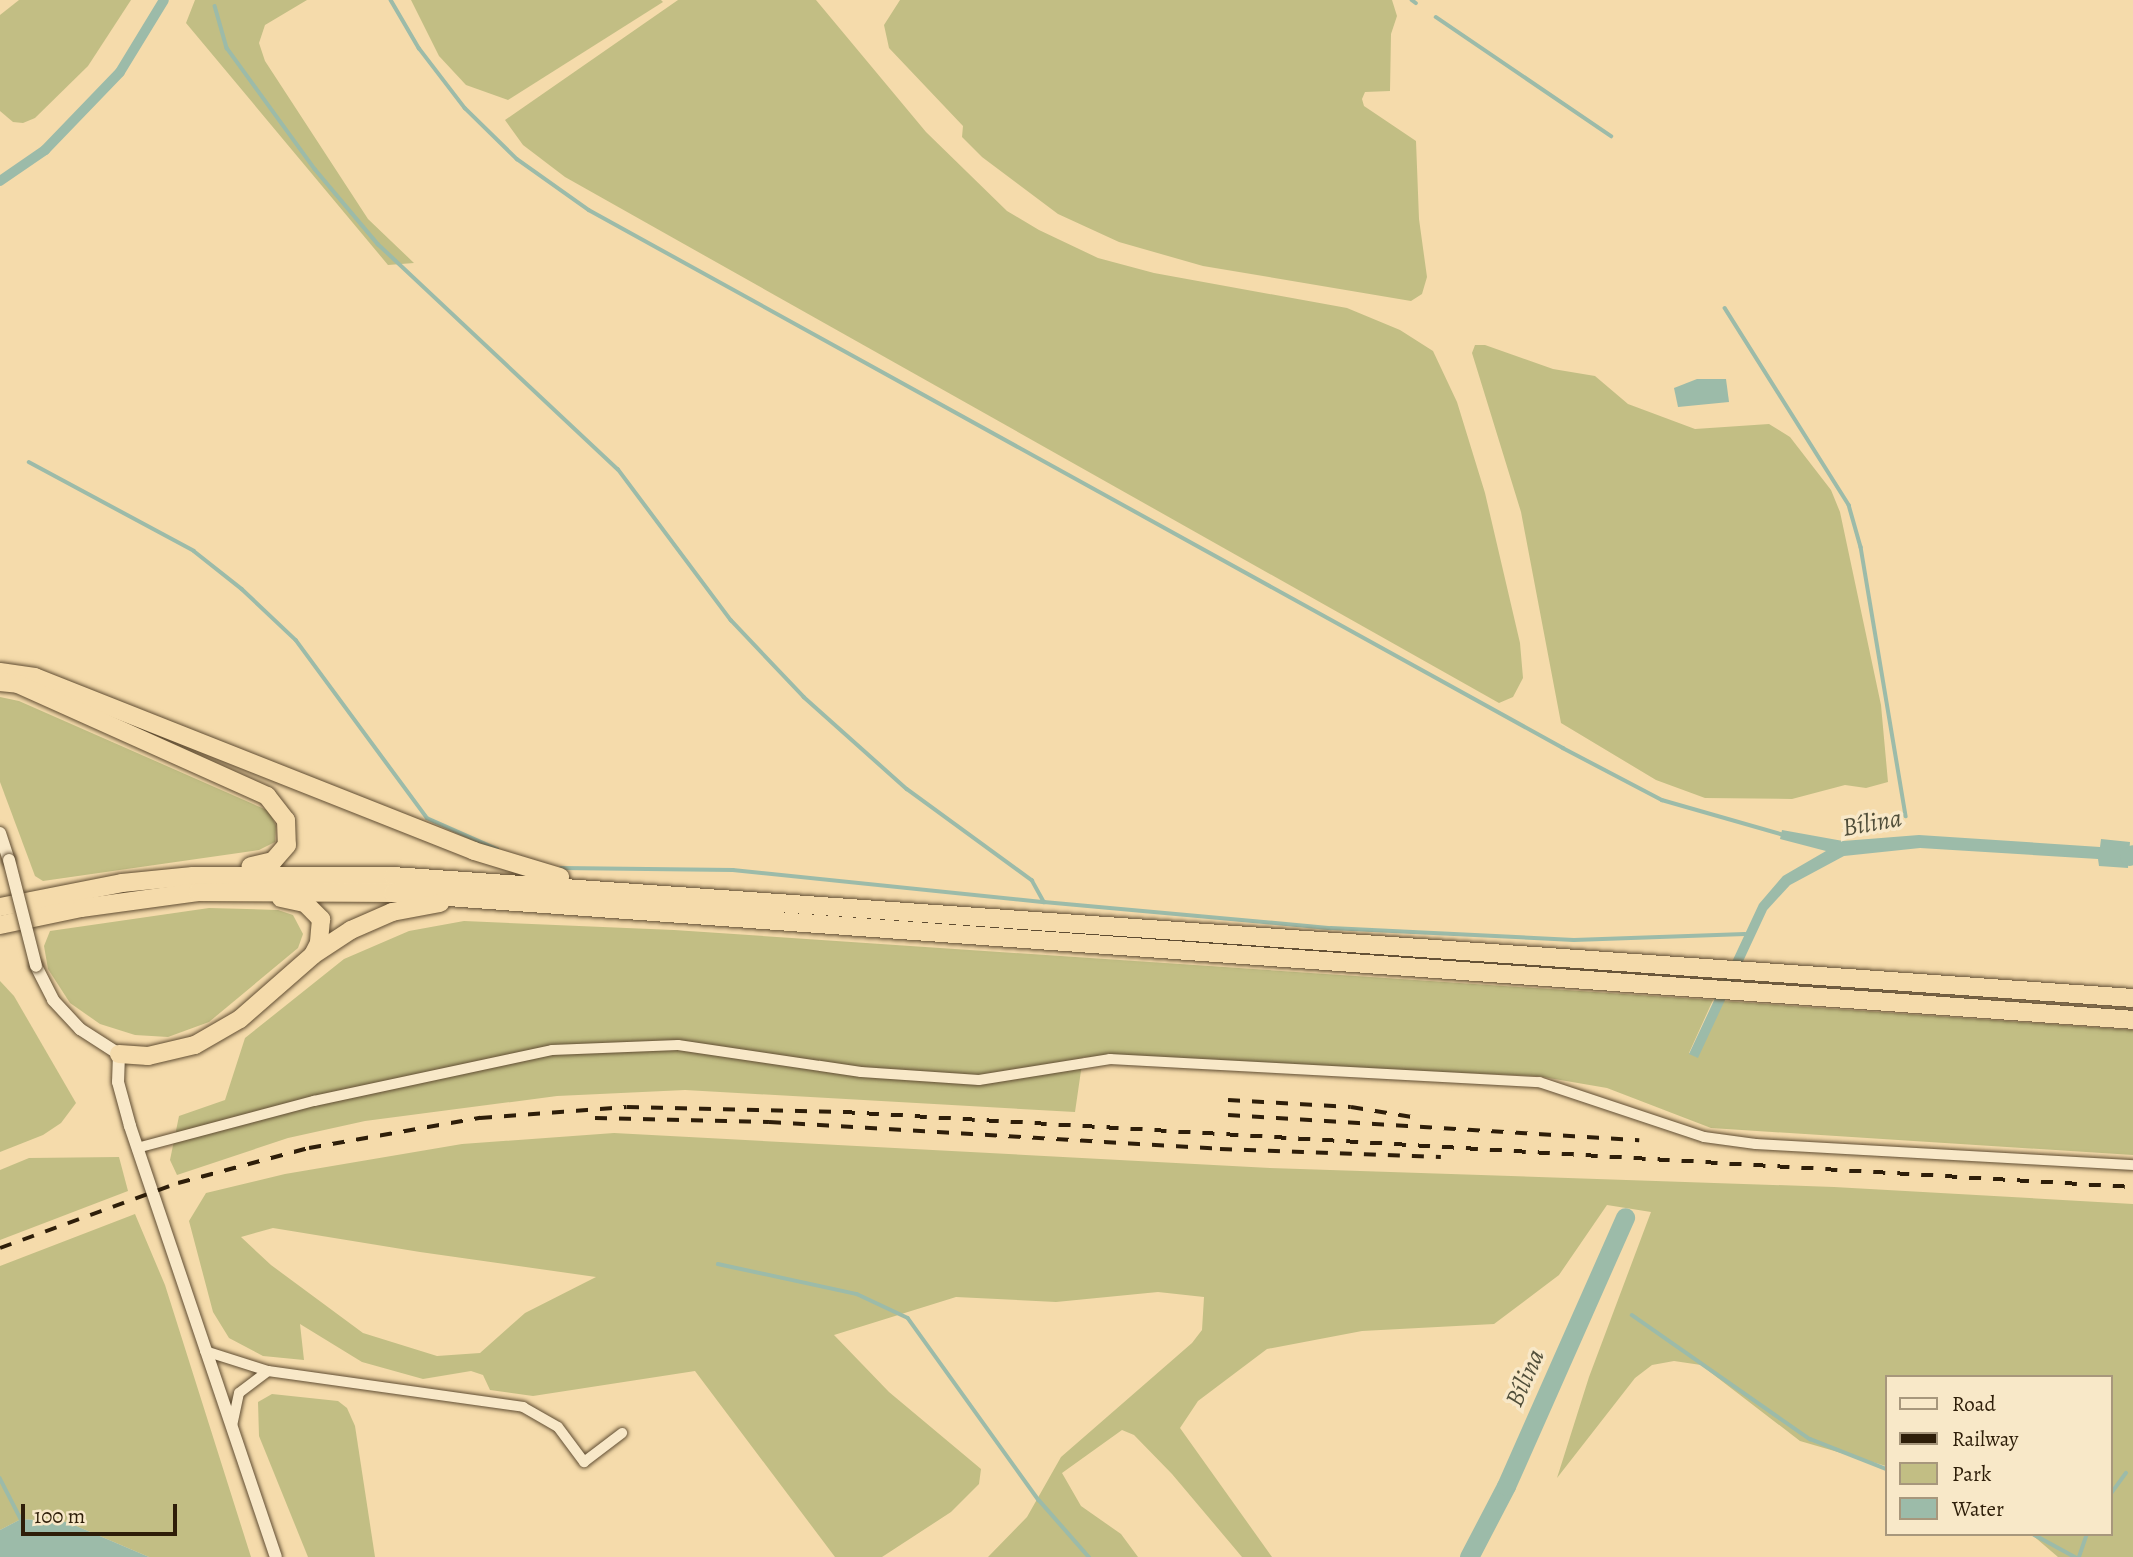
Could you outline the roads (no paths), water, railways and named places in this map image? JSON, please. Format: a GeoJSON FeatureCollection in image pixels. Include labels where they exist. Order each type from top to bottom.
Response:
{"type":"FeatureCollection","features":[{"type":"Feature","properties":{"kind":"highway"},"geometry":{"type":"LineString","coordinates":[[0,672],[35,677],[538,873],[660,895]]}},
{"type":"Feature","properties":{"kind":"highway"},"geometry":{"type":"LineString","coordinates":[[0,682],[18,684],[267,796],[278,806],[286,820],[288,845],[274,861],[195,884],[0,925]]}},
{"type":"Feature","properties":{"kind":"highway"},"geometry":{"type":"LineString","coordinates":[[195,884],[393,876],[2133,998]]}},
{"type":"Feature","properties":{"kind":"highway"},"geometry":{"type":"LineString","coordinates":[[0,906],[122,883],[195,884],[482,899],[2133,1020]]}},
{"type":"Feature","properties":{"kind":"highway"},"geometry":{"type":"LineString","coordinates":[[195,884],[305,903],[321,919],[319,943],[313,955]]}},
{"type":"Feature","properties":{"kind":"highway"},"geometry":{"type":"LineString","coordinates":[[119,1054],[148,1056],[195,1045],[240,1019],[313,955],[351,930],[392,912],[482,899]]}},
{"type":"Feature","properties":{"kind":"street"},"geometry":{"type":"LineString","coordinates":[[0,833],[36,966],[53,1000],[80,1029],[119,1054],[118,1082],[137,1148],[276,1557]]}},
{"type":"Feature","properties":{"kind":"street"},"geometry":{"type":"LineString","coordinates":[[137,1148],[314,1101],[552,1050],[678,1045],[860,1072],[979,1080],[1110,1059],[1539,1082],[1704,1137],[1756,1144],[2133,1166]]}},
{"type":"Feature","properties":{"kind":"street"},"geometry":{"type":"LineString","coordinates":[[205,1351],[268,1371],[523,1408],[558,1427],[584,1462],[622,1433]]}},
{"type":"Feature","properties":{"kind":"street"},"geometry":{"type":"LineString","coordinates":[[231,1430],[239,1393],[268,1371]]}},
{"type":"Feature","properties":{"kind":"water"},"geometry":{"type":"Polygon","coordinates":[[[1697,379],[1726,379],[1729,402],[1678,407],[1674,388],[1697,379]]]}},
{"type":"Feature","properties":{"kind":"water"},"geometry":{"type":"Polygon","coordinates":[[[1782,830],[1843,841],[1919,835],[2100,847],[2101,839],[2130,842],[2128,868],[2099,866],[2098,859],[1920,848],[1844,856],[1790,885],[1767,910],[1698,1058],[1689,1054],[1759,904],[1783,876],[1826,851],[1780,839],[1782,830]]]}},
{"type":"Feature","properties":{"kind":"water"},"geometry":{"type":"Polygon","coordinates":[[[21,1519],[67,1522],[149,1557],[0,1557],[0,1530],[21,1519]]]}},
{"type":"Feature","properties":{"kind":"waterway"},"geometry":{"type":"LineString","coordinates":[[0,181],[45,150],[120,72],[164,0]]}},
{"type":"Feature","properties":{"kind":"waterway"},"geometry":{"type":"LineString","coordinates":[[391,0],[419,48],[465,108],[517,159],[589,210],[1563,748],[1662,800],[1784,835]]}},
{"type":"Feature","properties":{"kind":"waterway"},"geometry":{"type":"LineString","coordinates":[[1412,0],[1416,3]]}},
{"type":"Feature","properties":{"kind":"waterway"},"geometry":{"type":"LineString","coordinates":[[215,6],[227,48],[315,169],[378,244],[618,469],[731,620],[804,697],[907,789],[1032,880],[1044,902],[1331,928],[1574,940],[1745,934]]}},
{"type":"Feature","properties":{"kind":"waterway"},"geometry":{"type":"LineString","coordinates":[[1436,17],[1611,136]]}},
{"type":"Feature","properties":{"kind":"waterway"},"geometry":{"type":"LineString","coordinates":[[1725,308],[1849,505],[1861,547],[1906,816]]}},
{"type":"Feature","properties":{"kind":"waterway"},"geometry":{"type":"LineString","coordinates":[[29,462],[194,551],[242,589],[296,640],[427,818],[497,849]]}},
{"type":"Feature","properties":{"kind":"waterway","name":"Bílina"},"geometry":{"type":"LineString","coordinates":[[2129,856],[2133,854]]}},
{"type":"Feature","properties":{"kind":"waterway"},"geometry":{"type":"LineString","coordinates":[[561,868],[733,870],[1044,902]]}},
{"type":"Feature","properties":{"kind":"waterway","name":"Bílina"},"geometry":{"type":"LineString","coordinates":[[1469,1557],[1506,1486],[1625,1217]]}},
{"type":"Feature","properties":{"kind":"waterway"},"geometry":{"type":"LineString","coordinates":[[718,1264],[857,1294],[908,1318],[1039,1500],[1089,1557]]}},
{"type":"Feature","properties":{"kind":"waterway"},"geometry":{"type":"LineString","coordinates":[[1632,1315],[1810,1439],[1884,1468]]}},
{"type":"Feature","properties":{"kind":"waterway"},"geometry":{"type":"LineString","coordinates":[[2112,1492],[2126,1473]]}},
{"type":"Feature","properties":{"kind":"waterway"},"geometry":{"type":"LineString","coordinates":[[0,1478],[23,1523]]}},
{"type":"Feature","properties":{"kind":"waterway"},"geometry":{"type":"LineString","coordinates":[[2037,1536],[2075,1557]]}},
{"type":"Feature","properties":{"kind":"waterway"},"geometry":{"type":"LineString","coordinates":[[2079,1557],[2086,1536]]}},
{"type":"Feature","properties":{"kind":"railway"},"geometry":{"type":"LineString","coordinates":[[1228,1100],[1351,1107],[1418,1118]]}},
{"type":"Feature","properties":{"kind":"railway"},"geometry":{"type":"LineString","coordinates":[[0,1248],[178,1183],[309,1148],[480,1118],[627,1107],[843,1112],[2133,1187]]}},
{"type":"Feature","properties":{"kind":"railway"},"geometry":{"type":"LineString","coordinates":[[1228,1115],[1639,1140]]}},
{"type":"Feature","properties":{"kind":"railway"},"geometry":{"type":"LineString","coordinates":[[595,1118],[769,1122],[1220,1149],[1441,1157]]}}]}
